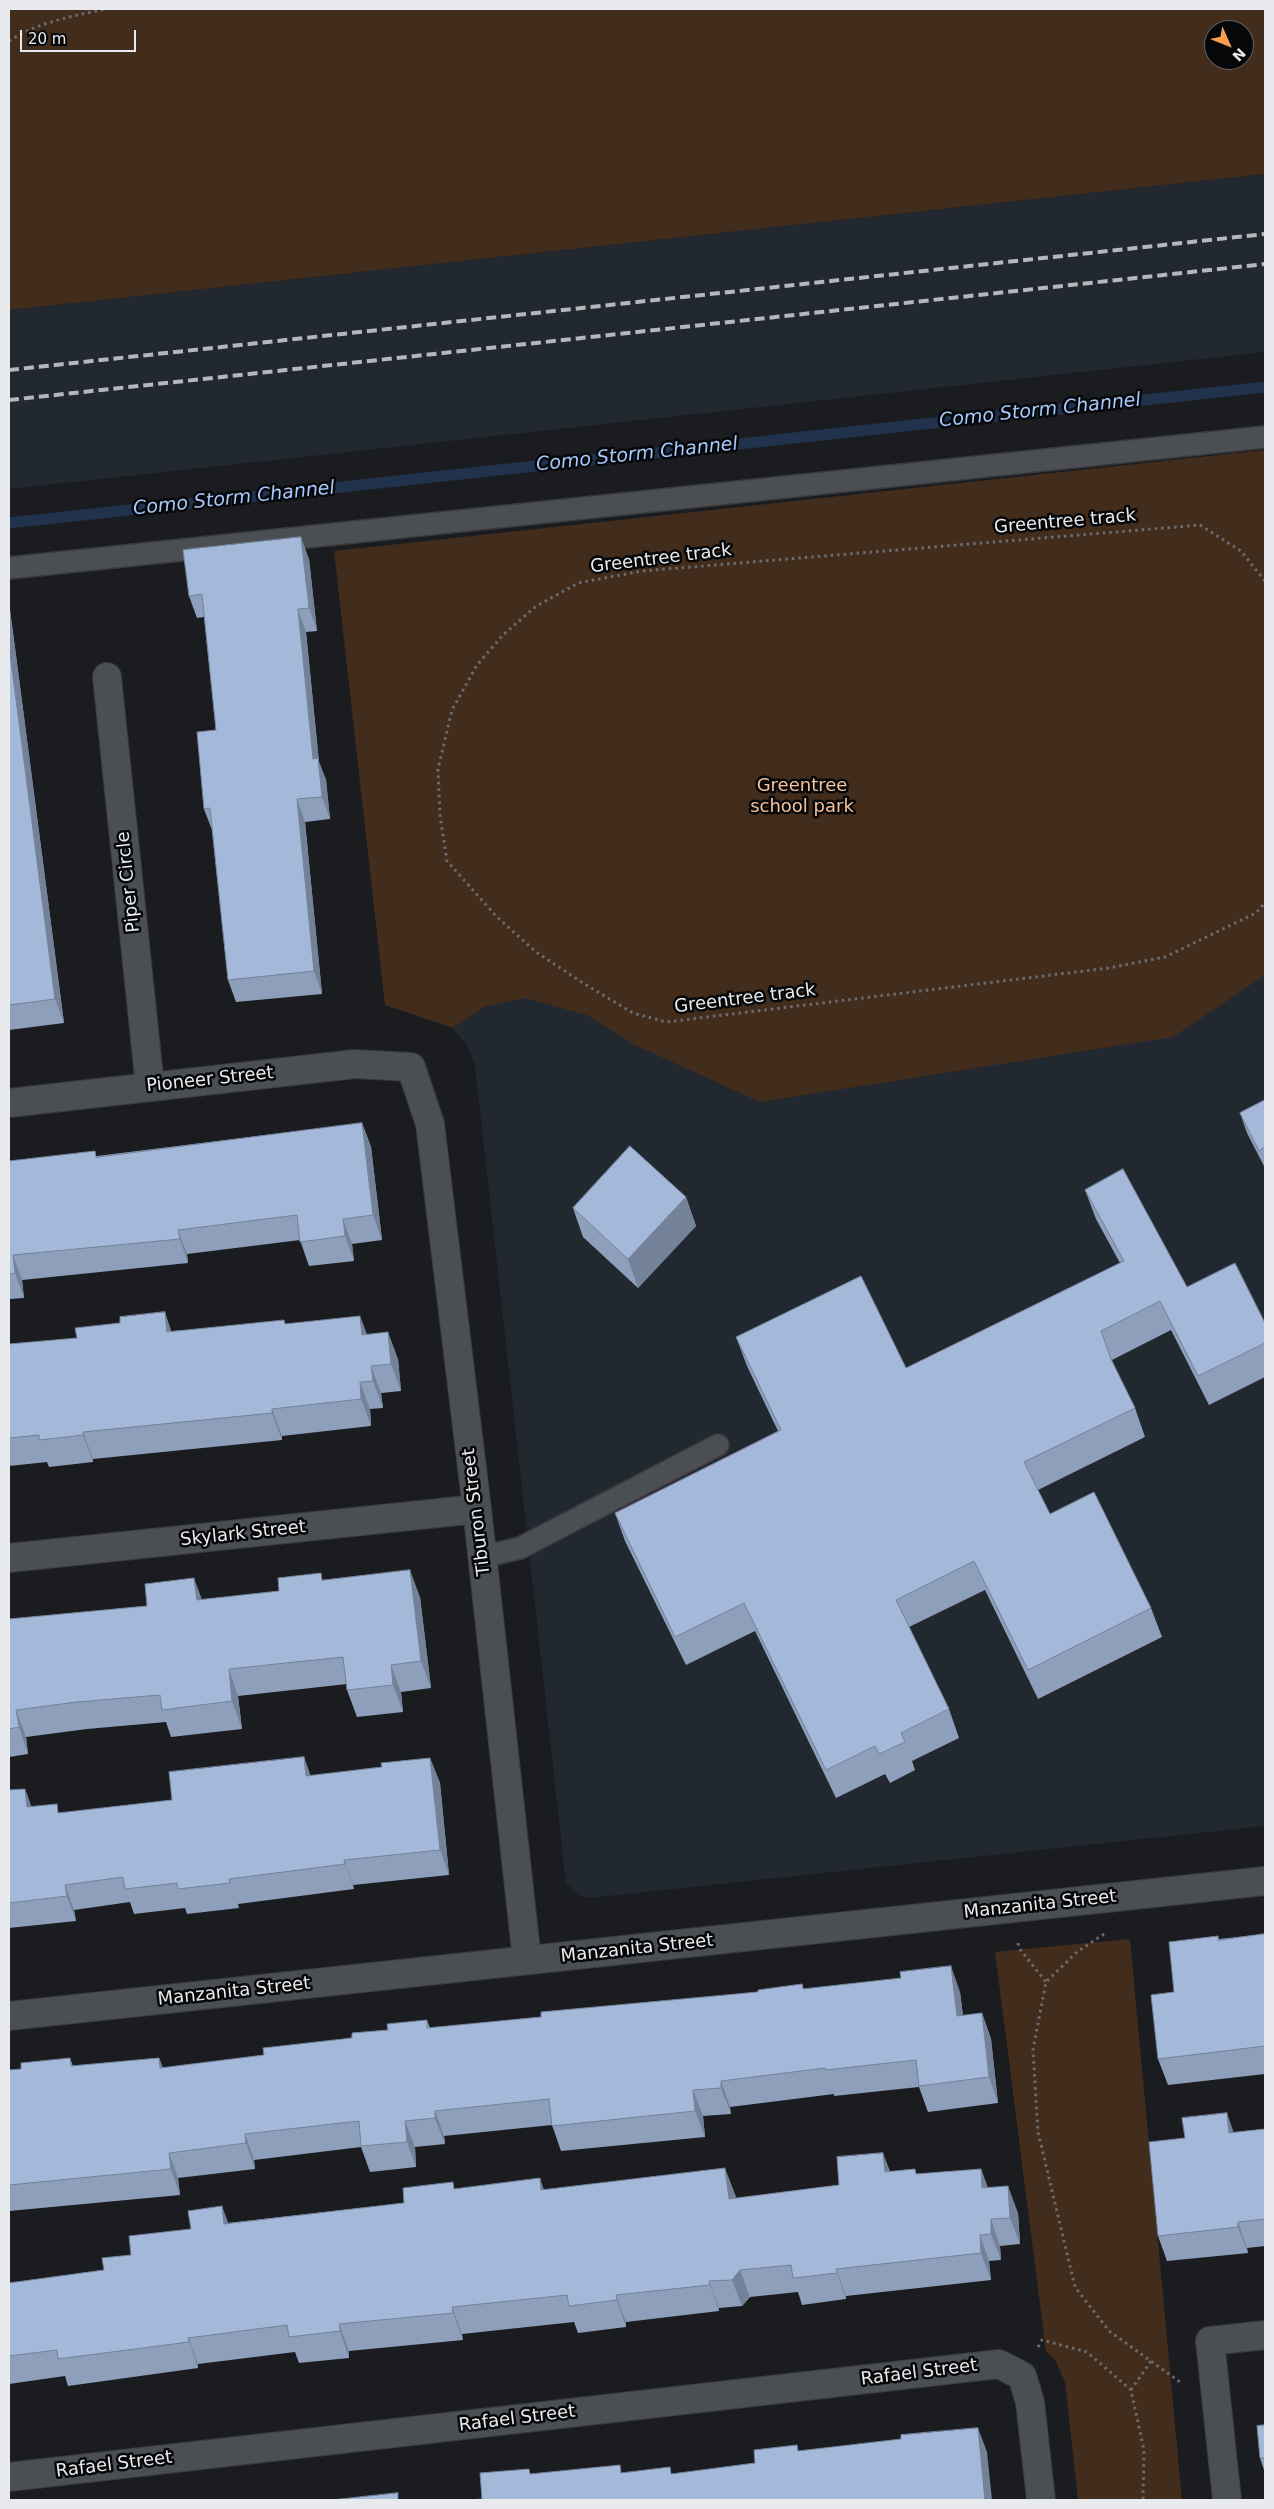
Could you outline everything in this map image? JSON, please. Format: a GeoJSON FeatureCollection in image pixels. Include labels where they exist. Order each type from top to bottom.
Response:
{"type":"FeatureCollection","features":[{"type":"Feature","properties":{"kind":"street","name":"Piper Circle"},"geometry":{"type":"LineString","coordinates":[[107,677],[150,1087]]}},
{"type":"Feature","properties":{"kind":"street","name":"Pioneer Street"},"geometry":{"type":"LineString","coordinates":[[9,1103],[355,1064],[411,1067]]}},
{"type":"Feature","properties":{"kind":"street","name":"Tiburon Street"},"geometry":{"type":"LineString","coordinates":[[411,1067],[430,1124],[477,1509],[527,1960]]}},
{"type":"Feature","properties":{"kind":"street","name":"Skylark Street"},"geometry":{"type":"LineString","coordinates":[[9,1558],[477,1509]]}},
{"type":"Feature","properties":{"kind":"street","name":"Manzanita Street"},"geometry":{"type":"LineString","coordinates":[[9,2016],[1265,1881]]}},
{"type":"Feature","properties":{"kind":"street"},"geometry":{"type":"LineString","coordinates":[[1227,2500],[1210,2341],[1265,2335]]}},
{"type":"Feature","properties":{"kind":"street","name":"Rafael Street"},"geometry":{"type":"LineString","coordinates":[[9,2477],[999,2364],[1022,2376]]}},
{"type":"Feature","properties":{"kind":"street"},"geometry":{"type":"LineString","coordinates":[[1022,2376],[1030,2402],[1041,2500]]}},
{"type":"Feature","properties":{"kind":"lane"},"geometry":{"type":"LineString","coordinates":[[9,568],[1265,437]]}},
{"type":"Feature","properties":{"kind":"lane"},"geometry":{"type":"LineString","coordinates":[[482,1557],[520,1548],[718,1445]]}},
{"type":"Feature","properties":{"kind":"path"},"geometry":{"type":"LineString","coordinates":[[9,41],[23,32],[61,19],[106,9]]}},
{"type":"Feature","properties":{"kind":"path","name":"Greentree track"},"geometry":{"type":"LineString","coordinates":[[1265,581],[1241,551],[1200,525],[642,571],[578,583],[534,607],[503,635],[477,665],[452,710],[438,769],[440,815],[446,861],[471,891],[536,952],[583,984],[633,1013],[666,1022],[1109,968],[1165,957],[1256,913],[1265,902]]}},
{"type":"Feature","properties":{"kind":"path"},"geometry":{"type":"LineString","coordinates":[[1100,1899],[1104,1935],[1077,1952],[1046,1982],[1033,2050],[1038,2132],[1075,2287],[1109,2331],[1217,2410]]}},
{"type":"Feature","properties":{"kind":"path"},"geometry":{"type":"LineString","coordinates":[[1014,1908],[1019,1948],[1046,1982]]}},
{"type":"Feature","properties":{"kind":"path"},"geometry":{"type":"LineString","coordinates":[[1022,2376],[1042,2340],[1087,2352],[1131,2390],[1144,2450],[1142,2500]]}},
{"type":"Feature","properties":{"kind":"path"},"geometry":{"type":"LineString","coordinates":[[1131,2390],[1151,2361]]}},
{"type":"Feature","properties":{"kind":"shaded area"},"geometry":{"type":"Polygon","coordinates":[[[1265,174],[1265,352],[9,489],[9,310],[1265,174]]]}},
{"type":"Feature","properties":{"kind":"shaded area"},"geometry":{"type":"Polygon","coordinates":[[[1265,450],[1265,1826],[589,1898],[578,1895],[566,1883],[475,1065],[466,1044],[438,1012],[334,551],[1265,450]]]}},
{"type":"Feature","properties":{"kind":"green space"},"geometry":{"type":"Polygon","coordinates":[[[9,9],[1265,9],[1265,174],[9,310],[9,9]]]}},
{"type":"Feature","properties":{"kind":"green space","name":"Greentree school park"},"geometry":{"type":"Polygon","coordinates":[[[1265,450],[1265,975],[1173,1037],[760,1102],[635,1045],[587,1015],[525,998],[484,1007],[453,1028],[385,1005],[334,551],[1265,450]]]}},
{"type":"Feature","properties":{"kind":"green space"},"geometry":{"type":"Polygon","coordinates":[[[1130,1939],[1182,2500],[1078,2500],[1065,2382],[1055,2360],[1046,2351],[995,1952],[1130,1939]]]}},
{"type":"Feature","properties":{"kind":"building"},"geometry":{"type":"Polygon","coordinates":[[[301,537],[309,608],[298,609],[313,759],[318,758],[322,797],[297,799],[314,971],[228,980],[210,808],[204,809],[197,732],[216,730],[202,594],[189,596],[183,550],[301,537]]]}},
{"type":"Feature","properties":{"kind":"building"},"geometry":{"type":"Polygon","coordinates":[[[9,646],[55,999],[9,1005],[9,646]]]}},
{"type":"Feature","properties":{"kind":"building"},"geometry":{"type":"Polygon","coordinates":[[[1265,1100],[1265,1147],[1259,1151],[1240,1113],[1265,1100]]]}},
{"type":"Feature","properties":{"kind":"building"},"geometry":{"type":"Polygon","coordinates":[[[362,1123],[373,1215],[343,1219],[345,1236],[300,1242],[297,1215],[178,1230],[180,1239],[13,1255],[15,1273],[9,1274],[9,1161],[95,1151],[96,1157],[362,1123]]]}},
{"type":"Feature","properties":{"kind":"building"},"geometry":{"type":"Polygon","coordinates":[[[630,1146],[686,1197],[628,1259],[573,1208],[630,1146]]]}},
{"type":"Feature","properties":{"kind":"building"},"geometry":{"type":"Polygon","coordinates":[[[1123,1169],[1187,1287],[1235,1263],[1265,1323],[1265,1343],[1198,1376],[1160,1301],[1101,1331],[1111,1359],[1135,1408],[1024,1462],[1050,1514],[1094,1492],[1151,1608],[1028,1670],[974,1561],[896,1600],[949,1709],[901,1733],[905,1742],[879,1754],[875,1746],[826,1770],[744,1603],[675,1637],[615,1513],[781,1430],[736,1337],[861,1276],[906,1368],[1124,1261],[1085,1190],[1123,1169]]]}},
{"type":"Feature","properties":{"kind":"building"},"geometry":{"type":"Polygon","coordinates":[[[165,1312],[167,1332],[284,1320],[285,1324],[360,1316],[362,1335],[388,1332],[391,1364],[371,1366],[373,1381],[360,1382],[361,1399],[272,1409],[272,1413],[83,1432],[83,1435],[39,1440],[39,1435],[9,1438],[9,1344],[77,1338],[75,1328],[120,1323],[120,1317],[165,1312]]]}},
{"type":"Feature","properties":{"kind":"building"},"geometry":{"type":"Polygon","coordinates":[[[410,1570],[421,1661],[391,1665],[393,1685],[347,1690],[343,1657],[229,1669],[232,1701],[162,1710],[160,1695],[77,1702],[16,1710],[19,1727],[9,1729],[9,1619],[147,1606],[145,1584],[194,1578],[197,1600],[279,1591],[278,1578],[321,1573],[322,1580],[410,1570]]]}},
{"type":"Feature","properties":{"kind":"building"},"geometry":{"type":"Polygon","coordinates":[[[304,1757],[306,1776],[382,1767],[381,1763],[430,1758],[440,1850],[344,1860],[345,1864],[229,1879],[230,1883],[178,1889],[177,1883],[125,1889],[123,1877],[65,1885],[67,1896],[9,1903],[9,1790],[25,1789],[27,1807],[57,1804],[58,1813],[172,1800],[169,1772],[304,1757]]]}},
{"type":"Feature","properties":{"kind":"building"},"geometry":{"type":"Polygon","coordinates":[[[1265,1934],[1265,2046],[1158,2059],[1151,1995],[1174,1992],[1169,1942],[1218,1936],[1218,1940],[1265,1934]]]}},
{"type":"Feature","properties":{"kind":"building"},"geometry":{"type":"Polygon","coordinates":[[[951,1966],[957,2016],[982,2013],[989,2077],[919,2086],[916,2060],[825,2070],[825,2068],[721,2081],[721,2088],[693,2090],[695,2111],[552,2126],[549,2099],[435,2111],[435,2118],[405,2121],[407,2142],[361,2146],[359,2121],[245,2134],[246,2143],[169,2153],[171,2169],[9,2185],[9,2070],[21,2069],[21,2063],[70,2058],[71,2066],[159,2058],[160,2068],[264,2055],[263,2048],[352,2038],[352,2033],[388,2030],[387,2024],[427,2020],[427,2028],[541,2017],[541,2012],[758,1992],[758,1990],[802,1984],[803,1989],[901,1978],[900,1972],[951,1966]]]}},
{"type":"Feature","properties":{"kind":"building"},"geometry":{"type":"Polygon","coordinates":[[[1227,2113],[1229,2133],[1265,2129],[1265,2219],[1238,2222],[1238,2227],[1158,2236],[1149,2142],[1185,2138],[1182,2118],[1227,2113]]]}},
{"type":"Feature","properties":{"kind":"building"},"geometry":{"type":"Polygon","coordinates":[[[883,2153],[885,2172],[915,2169],[916,2174],[981,2169],[982,2188],[1008,2186],[1010,2218],[991,2219],[991,2234],[980,2235],[981,2253],[836,2269],[837,2273],[793,2278],[791,2265],[740,2270],[732,2280],[709,2281],[710,2285],[616,2295],[617,2300],[569,2306],[567,2295],[452,2307],[453,2313],[339,2324],[340,2331],[289,2337],[287,2325],[188,2338],[189,2342],[58,2359],[57,2350],[9,2356],[9,2283],[104,2270],[102,2258],[131,2255],[129,2236],[191,2229],[188,2211],[222,2206],[224,2224],[404,2203],[403,2188],[453,2182],[454,2189],[540,2178],[541,2190],[725,2168],[729,2199],[839,2185],[837,2157],[883,2153]]]}},
{"type":"Feature","properties":{"kind":"building"},"geometry":{"type":"Polygon","coordinates":[[[1265,2425],[1265,2458],[1260,2458],[1257,2426],[1265,2425]]]}},
{"type":"Feature","properties":{"kind":"building"},"geometry":{"type":"Polygon","coordinates":[[[978,2428],[985,2500],[469,2500],[482,2499],[480,2473],[529,2469],[530,2474],[620,2465],[621,2473],[670,2467],[671,2474],[755,2463],[754,2450],[797,2445],[798,2451],[901,2439],[901,2435],[978,2428]]]}},
{"type":"Feature","properties":{"kind":"building"},"geometry":{"type":"Polygon","coordinates":[[[398,2493],[398,2500],[332,2500],[398,2493]]]}},
{"type":"Feature","properties":{"kind":"waterway","name":"Como Storm Channel"},"geometry":{"type":"LineString","coordinates":[[9,523],[1265,387]]}},
{"type":"Feature","properties":{"kind":"railway"},"geometry":{"type":"LineString","coordinates":[[9,370],[1265,234]]}},
{"type":"Feature","properties":{"kind":"railway"},"geometry":{"type":"LineString","coordinates":[[9,400],[1265,264]]}}]}
